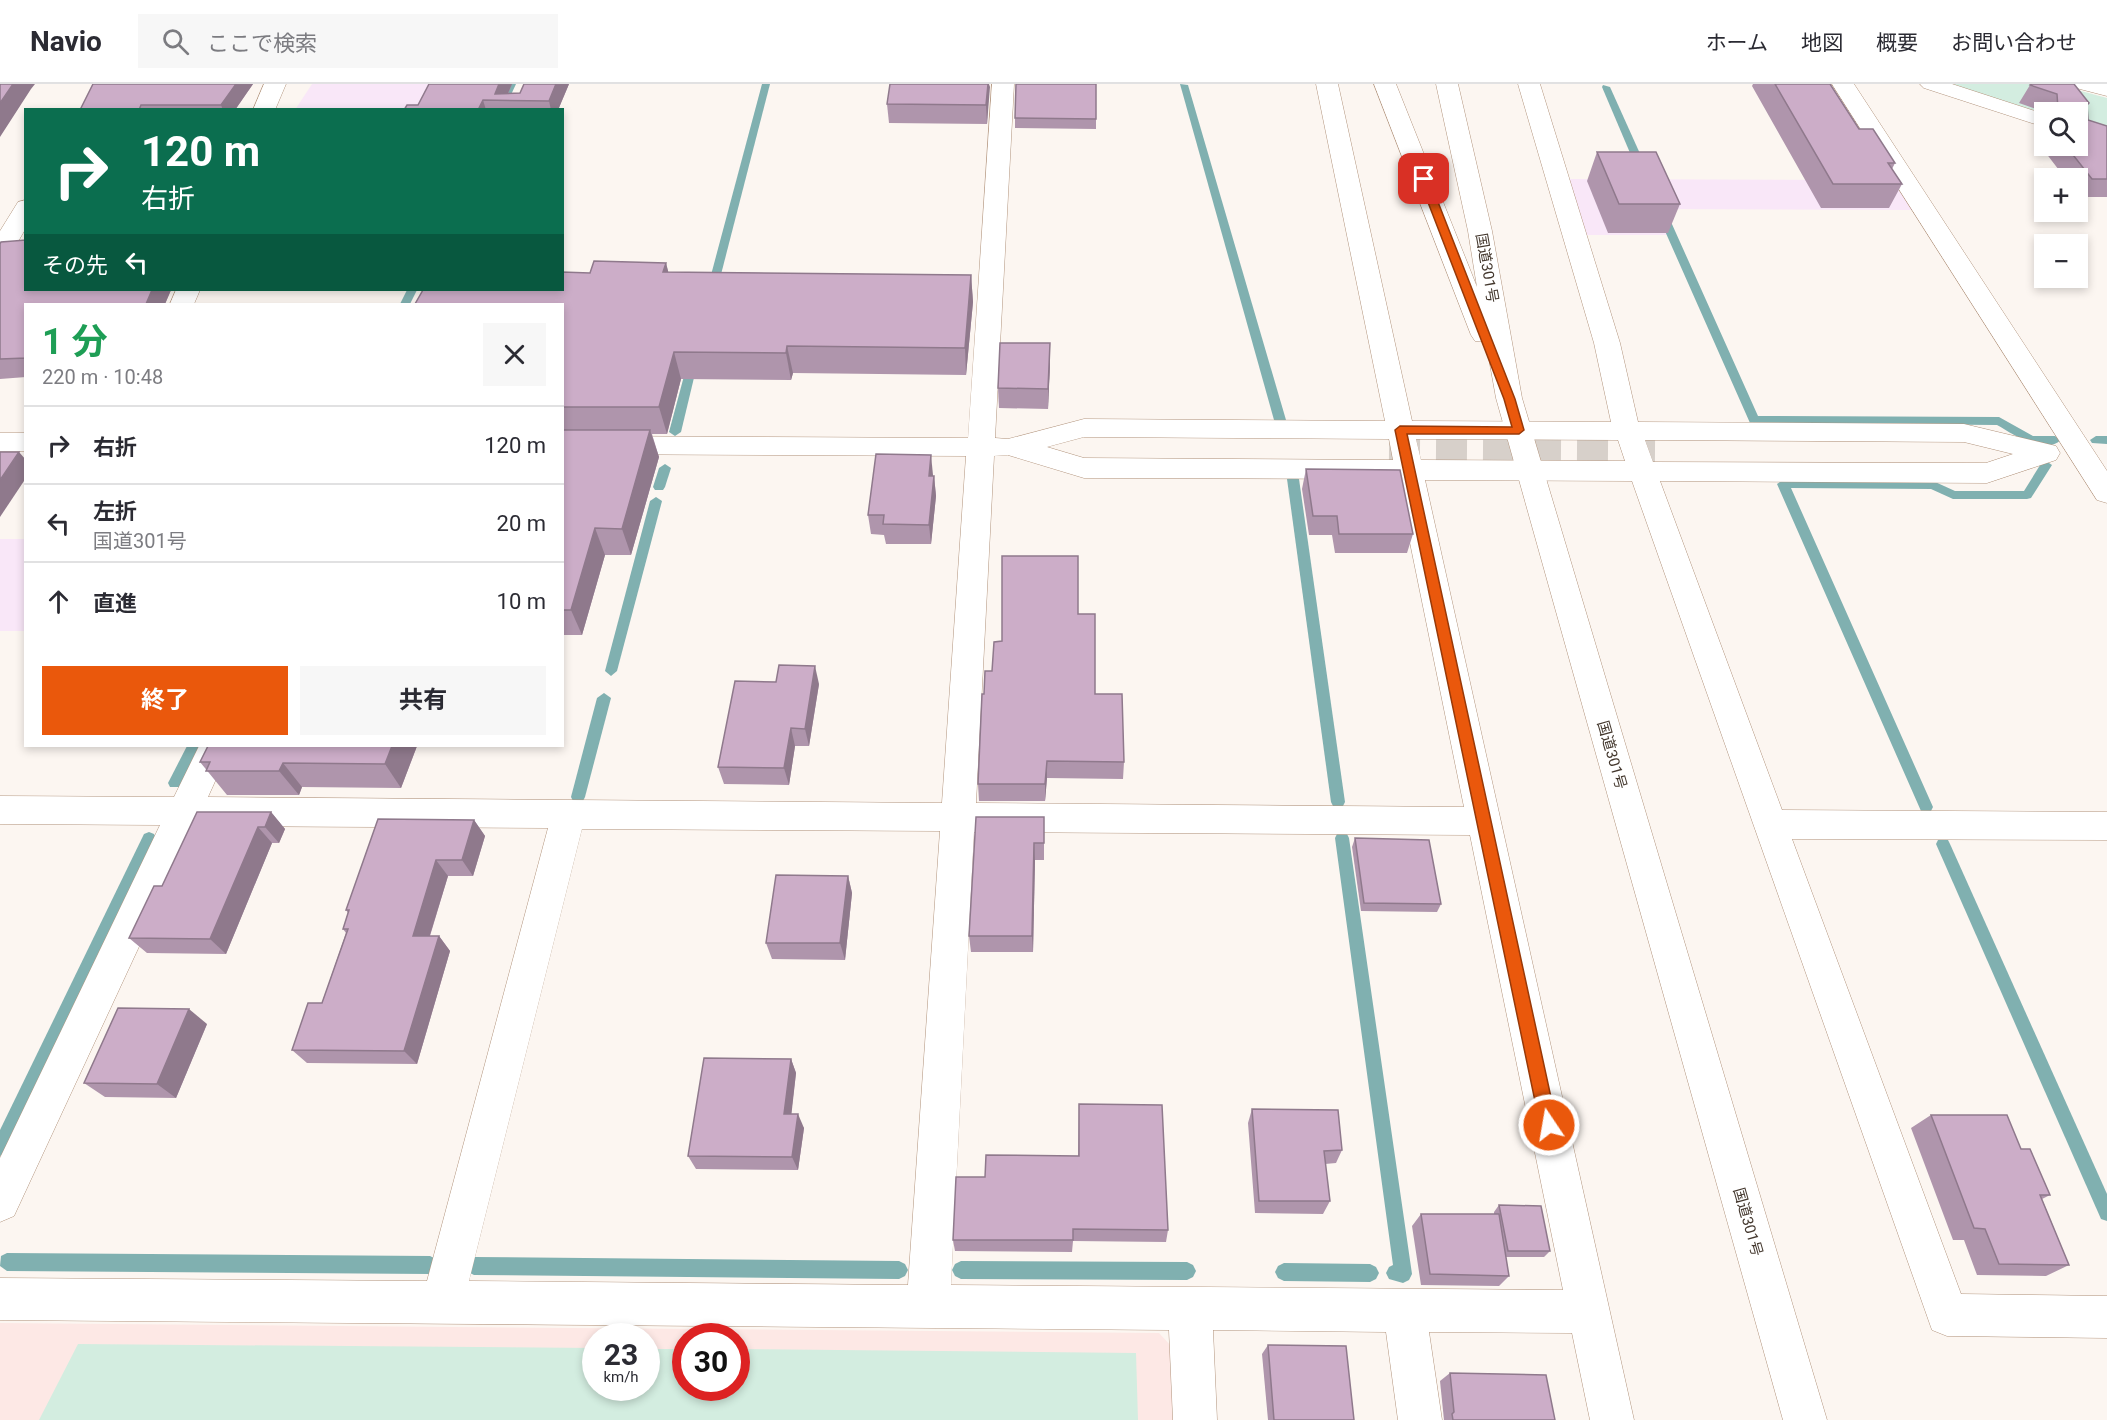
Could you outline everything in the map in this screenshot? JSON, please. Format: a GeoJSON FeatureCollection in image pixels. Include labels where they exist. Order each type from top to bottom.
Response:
{"type":"FeatureCollection","features":[{"type":"Feature","properties":{"kind":"main road"},"geometry":{"type":"LineString","coordinates":[[265,108],[275,84]]}},
{"type":"Feature","properties":{"kind":"main road"},"geometry":{"type":"LineString","coordinates":[[928,1307],[1003,84]]}},
{"type":"Feature","properties":{"kind":"main road"},"geometry":{"type":"LineString","coordinates":[[1327,84],[1399,450],[1484,820],[1612,1420]]}},
{"type":"Feature","properties":{"kind":"main road"},"geometry":{"type":"LineString","coordinates":[[1385,84],[1509,399]]}},
{"type":"Feature","properties":{"kind":"main road","name":"国道301号"},"geometry":{"type":"LineString","coordinates":[[1447,84],[1480,231],[1509,399],[1805,1420]]}},
{"type":"Feature","properties":{"kind":"main road"},"geometry":{"type":"LineString","coordinates":[[1529,84],[1607,343],[1628,431],[1650,461],[1770,824],[1947,1315],[2107,1317]]}},
{"type":"Feature","properties":{"kind":"main road"},"geometry":{"type":"LineString","coordinates":[[1843,84],[2094,453],[2107,493]]}},
{"type":"Feature","properties":{"kind":"main road"},"geometry":{"type":"LineString","coordinates":[[1932,84],[2034,118]]}},
{"type":"Feature","properties":{"kind":"main road"},"geometry":{"type":"LineString","coordinates":[[2083,84],[2107,90]]}},
{"type":"Feature","properties":{"kind":"main road"},"geometry":{"type":"LineString","coordinates":[[0,252],[24,210]]}},
{"type":"Feature","properties":{"kind":"main road"},"geometry":{"type":"LineString","coordinates":[[564,445],[1014,447],[1084,428],[1399,450],[1530,470],[1650,461],[1987,473],[2046,453]]}},
{"type":"Feature","properties":{"kind":"main road"},"geometry":{"type":"LineString","coordinates":[[1014,447],[1084,468],[1399,450],[1519,430],[1964,433],[2046,453],[2094,453]]}},
{"type":"Feature","properties":{"kind":"main road"},"geometry":{"type":"LineString","coordinates":[[0,442],[24,442]]}},
{"type":"Feature","properties":{"kind":"main road"},"geometry":{"type":"LineString","coordinates":[[0,1202],[215,747]]}},
{"type":"Feature","properties":{"kind":"main road"},"geometry":{"type":"LineString","coordinates":[[0,810],[1484,820]]}},
{"type":"Feature","properties":{"kind":"main road"},"geometry":{"type":"LineString","coordinates":[[442,1304],[569,814]]}},
{"type":"Feature","properties":{"kind":"main road"},"geometry":{"type":"LineString","coordinates":[[1770,824],[2107,826]]}},
{"type":"Feature","properties":{"kind":"main road"},"geometry":{"type":"LineString","coordinates":[[0,1299],[1589,1312]]}},
{"type":"Feature","properties":{"kind":"main road"},"geometry":{"type":"LineString","coordinates":[[1190,1309],[1195,1420]]}},
{"type":"Feature","properties":{"kind":"main road"},"geometry":{"type":"LineString","coordinates":[[1405,1311],[1420,1420]]}},
{"type":"Feature","properties":{"kind":"shaded area"},"geometry":{"type":"Polygon","coordinates":[[[312,84],[509,84],[497,108],[296,108],[312,84]]]}},
{"type":"Feature","properties":{"kind":"shaded area"},"geometry":{"type":"Polygon","coordinates":[[[1567,179],[1893,180],[1913,210],[1658,209],[1669,235],[1584,235],[1567,179]]]}},
{"type":"Feature","properties":{"kind":"shaded area"},"geometry":{"type":"Polygon","coordinates":[[[0,539],[24,539],[24,631],[0,631],[0,539]]]}},
{"type":"Feature","properties":{"kind":"shaded area"},"geometry":{"type":"Polygon","coordinates":[[[0,1323],[582,1328],[582,1401],[660,1401],[660,1329],[672,1329],[672,1401],[750,1401],[750,1329],[1159,1333],[1173,1348],[1176,1420],[0,1420],[0,1323]]]}},
{"type":"Feature","properties":{"kind":"green space"},"geometry":{"type":"Polygon","coordinates":[[[1952,84],[2055,84],[2107,98],[2107,131],[2088,126],[2088,102],[2034,102],[2034,111],[1952,84]]]}},
{"type":"Feature","properties":{"kind":"green space"},"geometry":{"type":"Polygon","coordinates":[[[78,1344],[582,1348],[582,1401],[660,1401],[660,1349],[672,1349],[672,1401],[750,1401],[750,1349],[1136,1353],[1138,1420],[39,1420],[78,1344]]]}},
{"type":"Feature","properties":{"kind":"building"},"geometry":{"type":"Polygon","coordinates":[[[0,84],[13,84],[0,103],[0,84]]]}},
{"type":"Feature","properties":{"kind":"building"},"geometry":{"type":"Polygon","coordinates":[[[93,84],[236,84],[221,105],[81,108],[93,84]]]}},
{"type":"Feature","properties":{"kind":"building"},"geometry":{"type":"Polygon","coordinates":[[[429,84],[499,84],[495,94],[520,93],[524,84],[556,84],[549,101],[483,100],[479,108],[405,108],[407,105],[418,105],[429,84]]]}},
{"type":"Feature","properties":{"kind":"building"},"geometry":{"type":"Polygon","coordinates":[[[890,84],[988,84],[986,105],[887,104],[890,84]]]}},
{"type":"Feature","properties":{"kind":"building"},"geometry":{"type":"Polygon","coordinates":[[[1016,84],[1096,84],[1096,119],[1015,118],[1016,84]]]}},
{"type":"Feature","properties":{"kind":"building"},"geometry":{"type":"Polygon","coordinates":[[[1775,84],[1830,84],[1859,129],[1873,129],[1895,163],[1888,163],[1902,184],[1833,184],[1775,84]]]}},
{"type":"Feature","properties":{"kind":"building"},"geometry":{"type":"Polygon","coordinates":[[[2074,84],[2089,103],[2058,102],[2057,94],[2030,85],[2074,84]]]}},
{"type":"Feature","properties":{"kind":"building"},"geometry":{"type":"Polygon","coordinates":[[[2088,120],[2107,126],[2107,179],[2092,179],[2088,174],[2088,168],[2083,168],[2074,156],[2088,156],[2088,120]]]}},
{"type":"Feature","properties":{"kind":"building"},"geometry":{"type":"Polygon","coordinates":[[[1597,152],[1656,152],[1680,204],[1619,204],[1597,152]]]}},
{"type":"Feature","properties":{"kind":"building"},"geometry":{"type":"Polygon","coordinates":[[[24,240],[24,291],[152,291],[146,303],[24,303],[24,358],[0,359],[1,242],[24,240]]]}},
{"type":"Feature","properties":{"kind":"building"},"geometry":{"type":"Polygon","coordinates":[[[594,261],[666,263],[663,272],[971,275],[965,348],[787,346],[786,353],[674,352],[659,407],[564,407],[564,303],[416,303],[422,291],[564,291],[564,272],[590,273],[594,261]]]}},
{"type":"Feature","properties":{"kind":"building"},"geometry":{"type":"Polygon","coordinates":[[[1000,343],[1050,343],[1048,389],[998,388],[1000,343]]]}},
{"type":"Feature","properties":{"kind":"building"},"geometry":{"type":"Polygon","coordinates":[[[564,430],[650,430],[622,529],[595,528],[571,610],[564,610],[564,430]]]}},
{"type":"Feature","properties":{"kind":"building"},"geometry":{"type":"Polygon","coordinates":[[[0,452],[19,452],[0,480],[0,452]]]}},
{"type":"Feature","properties":{"kind":"building"},"geometry":{"type":"Polygon","coordinates":[[[876,454],[931,455],[929,476],[934,476],[929,525],[883,524],[884,515],[868,515],[876,454]]]}},
{"type":"Feature","properties":{"kind":"building"},"geometry":{"type":"Polygon","coordinates":[[[1306,469],[1400,470],[1413,534],[1339,534],[1337,516],[1313,516],[1306,469]]]}},
{"type":"Feature","properties":{"kind":"building"},"geometry":{"type":"Polygon","coordinates":[[[1002,556],[1078,556],[1078,614],[1095,614],[1095,694],[1122,694],[1124,762],[1047,761],[1045,784],[978,784],[985,671],[992,671],[994,642],[1002,641],[1002,556]]]}},
{"type":"Feature","properties":{"kind":"building"},"geometry":{"type":"Polygon","coordinates":[[[779,665],[815,666],[805,729],[791,728],[784,768],[718,767],[735,681],[776,682],[779,665]]]}},
{"type":"Feature","properties":{"kind":"building"},"geometry":{"type":"Polygon","coordinates":[[[208,747],[392,747],[385,764],[283,763],[279,771],[206,771],[210,762],[200,762],[208,747]]]}},
{"type":"Feature","properties":{"kind":"building"},"geometry":{"type":"Polygon","coordinates":[[[197,812],[271,812],[265,827],[258,827],[210,939],[129,938],[154,886],[162,886],[197,812]]]}},
{"type":"Feature","properties":{"kind":"building"},"geometry":{"type":"Polygon","coordinates":[[[976,817],[1044,817],[1044,843],[1034,843],[1032,936],[969,936],[976,817]]]}},
{"type":"Feature","properties":{"kind":"building"},"geometry":{"type":"Polygon","coordinates":[[[378,819],[474,820],[462,860],[436,860],[413,936],[439,936],[404,1051],[292,1050],[308,1003],[322,1003],[348,929],[343,929],[349,910],[346,910],[378,819]]]}},
{"type":"Feature","properties":{"kind":"building"},"geometry":{"type":"Polygon","coordinates":[[[1355,838],[1429,840],[1441,904],[1364,903],[1355,838]]]}},
{"type":"Feature","properties":{"kind":"building"},"geometry":{"type":"Polygon","coordinates":[[[776,875],[848,876],[840,943],[766,943],[776,875]]]}},
{"type":"Feature","properties":{"kind":"building"},"geometry":{"type":"Polygon","coordinates":[[[118,1008],[189,1009],[157,1084],[84,1083],[118,1008]]]}},
{"type":"Feature","properties":{"kind":"building"},"geometry":{"type":"Polygon","coordinates":[[[704,1058],[791,1059],[784,1114],[798,1114],[792,1157],[688,1156],[704,1058]]]}},
{"type":"Feature","properties":{"kind":"building"},"geometry":{"type":"Polygon","coordinates":[[[1079,1104],[1162,1105],[1168,1230],[1073,1229],[1073,1240],[953,1240],[956,1177],[985,1177],[986,1155],[1079,1156],[1079,1104]]]}},
{"type":"Feature","properties":{"kind":"building"},"geometry":{"type":"Polygon","coordinates":[[[1252,1109],[1338,1110],[1342,1150],[1324,1151],[1330,1201],[1259,1201],[1252,1109]]]}},
{"type":"Feature","properties":{"kind":"building"},"geometry":{"type":"Polygon","coordinates":[[[1931,1115],[2007,1115],[2021,1149],[2030,1149],[2050,1195],[2040,1195],[2069,1265],[1999,1264],[1985,1229],[1974,1228],[1931,1115]]]}},
{"type":"Feature","properties":{"kind":"building"},"geometry":{"type":"Polygon","coordinates":[[[1499,1205],[1541,1206],[1550,1251],[1508,1251],[1499,1205]]]}},
{"type":"Feature","properties":{"kind":"building"},"geometry":{"type":"Polygon","coordinates":[[[1421,1214],[1499,1214],[1509,1276],[1430,1274],[1421,1214]]]}},
{"type":"Feature","properties":{"kind":"building"},"geometry":{"type":"Polygon","coordinates":[[[1268,1345],[1346,1346],[1354,1420],[1274,1420],[1268,1345]]]}},
{"type":"Feature","properties":{"kind":"building"},"geometry":{"type":"Polygon","coordinates":[[[1450,1373],[1546,1375],[1555,1420],[1453,1420],[1450,1373]]]}},
{"type":"Feature","properties":{"kind":"waterway"},"geometry":{"type":"LineString","coordinates":[[500,108],[512,84]]}},
{"type":"Feature","properties":{"kind":"waterway"},"geometry":{"type":"LineString","coordinates":[[712,290],[766,84]]}},
{"type":"Feature","properties":{"kind":"waterway"},"geometry":{"type":"LineString","coordinates":[[1184,85],[1280,420]]}},
{"type":"Feature","properties":{"kind":"waterway"},"geometry":{"type":"LineString","coordinates":[[1606,87],[1641,167]]}},
{"type":"Feature","properties":{"kind":"waterway"},"geometry":{"type":"LineString","coordinates":[[1662,213],[1754,420],[1999,421],[2031,440],[2055,440]]}},
{"type":"Feature","properties":{"kind":"waterway"},"geometry":{"type":"LineString","coordinates":[[406,303],[412,291]]}},
{"type":"Feature","properties":{"kind":"waterway"},"geometry":{"type":"LineString","coordinates":[[675,432],[693,361]]}},
{"type":"Feature","properties":{"kind":"waterway"},"geometry":{"type":"LineString","coordinates":[[2096,440],[2107,440]]}},
{"type":"Feature","properties":{"kind":"waterway"},"geometry":{"type":"LineString","coordinates":[[1926,807],[1783,484],[1933,485],[1953,495],[2027,495],[2046,465]]}},
{"type":"Feature","properties":{"kind":"waterway"},"geometry":{"type":"LineString","coordinates":[[659,487],[665,468]]}},
{"type":"Feature","properties":{"kind":"waterway"},"geometry":{"type":"LineString","coordinates":[[1293,479],[1338,802]]}},
{"type":"Feature","properties":{"kind":"waterway"},"geometry":{"type":"LineString","coordinates":[[611,671],[656,501]]}},
{"type":"Feature","properties":{"kind":"waterway"},"geometry":{"type":"LineString","coordinates":[[578,797],[604,698]]}},
{"type":"Feature","properties":{"kind":"waterway"},"geometry":{"type":"LineString","coordinates":[[175,783],[193,747]]}},
{"type":"Feature","properties":{"kind":"waterway"},"geometry":{"type":"LineString","coordinates":[[0,1148],[149,838]]}},
{"type":"Feature","properties":{"kind":"waterway"},"geometry":{"type":"LineString","coordinates":[[1342,838],[1403,1274],[1395,1273]]}},
{"type":"Feature","properties":{"kind":"waterway"},"geometry":{"type":"LineString","coordinates":[[1943,844],[2107,1213]]}},
{"type":"Feature","properties":{"kind":"waterway"},"geometry":{"type":"LineString","coordinates":[[7,1262],[430,1265]]}},
{"type":"Feature","properties":{"kind":"waterway"},"geometry":{"type":"LineString","coordinates":[[474,1266],[899,1270]]}},
{"type":"Feature","properties":{"kind":"waterway"},"geometry":{"type":"LineString","coordinates":[[961,1270],[1187,1271]]}},
{"type":"Feature","properties":{"kind":"waterway"},"geometry":{"type":"LineString","coordinates":[[1284,1272],[1370,1273]]}},
{"type":"Feature","properties":{"kind":"tunnel"},"geometry":{"type":"LineString","coordinates":[[1389,449],[1658,451]]}},
{"type":"Feature","properties":{"kind":"route"},"geometry":{"type":"LineString","coordinates":[[1424,179],[1519,430],[1400,430],[1549,1125]]}}]}
